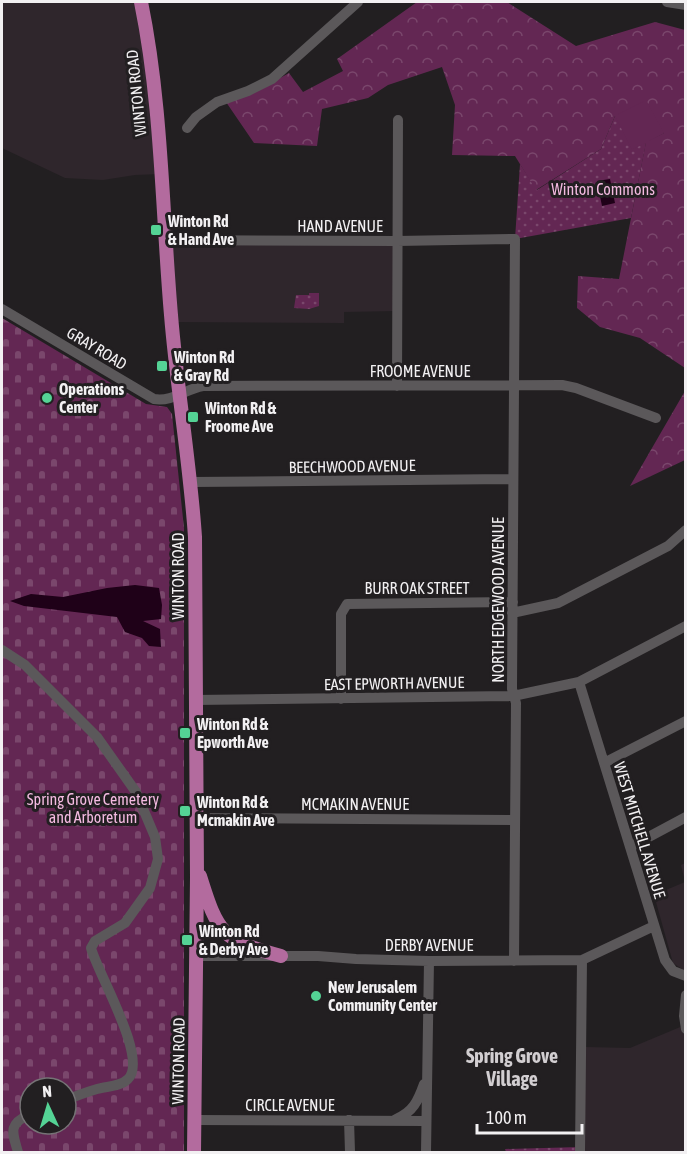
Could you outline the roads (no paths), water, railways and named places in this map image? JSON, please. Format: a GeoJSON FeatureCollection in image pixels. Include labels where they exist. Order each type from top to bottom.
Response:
{"type":"FeatureCollection","features":[{"type":"Feature","properties":{"kind":"main road","name":"WINTON ROAD"},"geometry":{"type":"LineString","coordinates":[[141,2],[152,71],[171,316],[191,482],[195,537],[194,1152]]}},
{"type":"Feature","properties":{"kind":"main road"},"geometry":{"type":"LineString","coordinates":[[196,862],[214,917],[220,927],[228,935],[247,946],[281,956]]}},
{"type":"Feature","properties":{"kind":"street"},"geometry":{"type":"LineString","coordinates":[[187,128],[196,117],[217,102],[248,91],[272,79],[358,2]]}},
{"type":"Feature","properties":{"kind":"street"},"geometry":{"type":"LineString","coordinates":[[667,2],[686,5]]}},
{"type":"Feature","properties":{"kind":"street"},"geometry":{"type":"LineString","coordinates":[[397,387],[398,120]]}},
{"type":"Feature","properties":{"kind":"street","name":"HAND AVENUE"},"geometry":{"type":"LineString","coordinates":[[165,240],[515,239]]}},
{"type":"Feature","properties":{"kind":"street","name":"NORTH EDGEWOOD AVENUE"},"geometry":{"type":"LineString","coordinates":[[514,961],[515,239]]}},
{"type":"Feature","properties":{"kind":"street","name":"GRAY ROAD"},"geometry":{"type":"LineString","coordinates":[[2,309],[154,399],[166,400],[180,395]]}},
{"type":"Feature","properties":{"kind":"street","name":"FROOME AVENUE"},"geometry":{"type":"LineString","coordinates":[[180,395],[190,389],[203,386],[562,385],[576,388],[656,418]]}},
{"type":"Feature","properties":{"kind":"street","name":"BEECHWOOD AVENUE"},"geometry":{"type":"LineString","coordinates":[[191,482],[513,479]]}},
{"type":"Feature","properties":{"kind":"street","name":"BURR OAK STREET"},"geometry":{"type":"LineString","coordinates":[[341,699],[340,614],[346,604],[513,607],[558,603],[668,546],[686,530]]}},
{"type":"Feature","properties":{"kind":"street","name":"EAST EPWORTH AVENUE"},"geometry":{"type":"LineString","coordinates":[[195,700],[513,696],[579,682],[686,626]]}},
{"type":"Feature","properties":{"kind":"street"},"geometry":{"type":"LineString","coordinates":[[2,650],[25,665],[98,737],[136,792],[155,837],[158,859],[150,888],[125,923],[95,941],[91,948],[110,988],[132,1052],[132,1071],[129,1078],[120,1084],[78,1096]]}},
{"type":"Feature","properties":{"kind":"street","name":"WEST MITCHELL AVENUE"},"geometry":{"type":"LineString","coordinates":[[579,682],[666,963],[673,971],[686,976]]}},
{"type":"Feature","properties":{"kind":"street"},"geometry":{"type":"LineString","coordinates":[[604,763],[686,721]]}},
{"type":"Feature","properties":{"kind":"street"},"geometry":{"type":"LineString","coordinates":[[630,847],[686,817]]}},
{"type":"Feature","properties":{"kind":"street","name":"MCMAKIN AVENUE"},"geometry":{"type":"LineString","coordinates":[[195,818],[514,820]]}},
{"type":"Feature","properties":{"kind":"street","name":"DERBY AVENUE"},"geometry":{"type":"LineString","coordinates":[[196,956],[281,956],[429,961],[582,960],[654,926]]}},
{"type":"Feature","properties":{"kind":"street"},"geometry":{"type":"LineString","coordinates":[[580,1152],[582,960]]}},
{"type":"Feature","properties":{"kind":"street","name":"CIRCLE AVENUE"},"geometry":{"type":"LineString","coordinates":[[194,1120],[426,1121],[429,961]]}},
{"type":"Feature","properties":{"kind":"street"},"geometry":{"type":"LineString","coordinates":[[686,995],[684,1016],[686,1029]]}},
{"type":"Feature","properties":{"kind":"street","name":"CIRCLE AVENUE"},"geometry":{"type":"LineString","coordinates":[[385,1121],[405,1115],[413,1108],[427,1075]]}},
{"type":"Feature","properties":{"kind":"street"},"geometry":{"type":"LineString","coordinates":[[18,1120],[14,1125],[13,1135],[18,1152]]}},
{"type":"Feature","properties":{"kind":"street"},"geometry":{"type":"LineString","coordinates":[[349,1120],[350,1152]]}},
{"type":"Feature","properties":{"kind":"street"},"geometry":{"type":"LineString","coordinates":[[426,1121],[426,1152]]}},
{"type":"Feature","properties":{"kind":"place","name":"Winton Rd & Hand Ave"},"geometry":{"type":"Point","coordinates":[156,230]}},
{"type":"Feature","properties":{"kind":"place","name":"Winton Rd & Gray Rd"},"geometry":{"type":"Point","coordinates":[162,366]}},
{"type":"Feature","properties":{"kind":"place","name":"Operations Center"},"geometry":{"type":"Point","coordinates":[47,398]}},
{"type":"Feature","properties":{"kind":"place","name":"Winton Rd & Froome Ave"},"geometry":{"type":"Point","coordinates":[193,417]}},
{"type":"Feature","properties":{"kind":"place","name":"Winton Rd & Epworth Ave"},"geometry":{"type":"Point","coordinates":[185,733]}},
{"type":"Feature","properties":{"kind":"place","name":"Winton Rd & Mcmakin Ave"},"geometry":{"type":"Point","coordinates":[185,811]}},
{"type":"Feature","properties":{"kind":"place","name":"Winton Rd & Derby Ave"},"geometry":{"type":"Point","coordinates":[187,940]}},
{"type":"Feature","properties":{"kind":"place","name":"New Jerusalem Community Center"},"geometry":{"type":"Point","coordinates":[316,996]}},
{"type":"Feature","properties":{"kind":"district","name":"Spring Grove Village"},"geometry":{"type":"Point","coordinates":[512,1068]}},
{"type":"Feature","properties":{"kind":"park label","name":"Winton Commons"},"geometry":{"type":"Point","coordinates":[603,189]}},
{"type":"Feature","properties":{"kind":"park label","name":"Spring Grove Cemetery and Arboretum"},"geometry":{"type":"Point","coordinates":[93,808]}}]}
